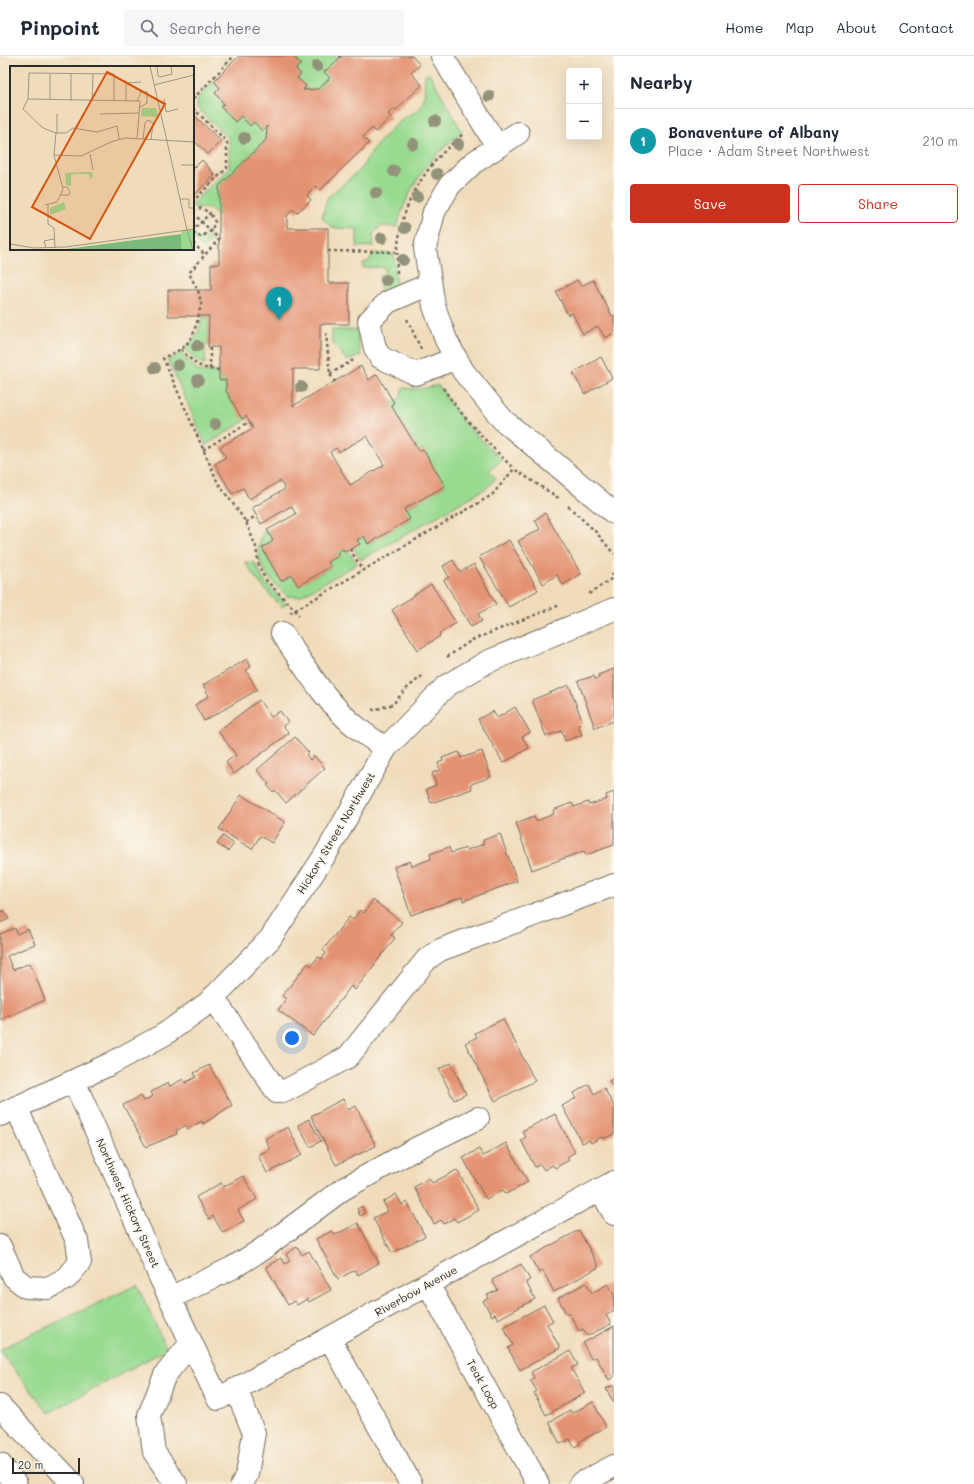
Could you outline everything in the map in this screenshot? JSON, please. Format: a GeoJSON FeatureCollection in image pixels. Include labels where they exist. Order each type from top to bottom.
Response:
{"type":"FeatureCollection","features":[{"type":"Feature","properties":{"kind":"street"},"geometry":{"type":"LineString","coordinates":[[442,56],[497,146]]}},
{"type":"Feature","properties":{"kind":"street"},"geometry":{"type":"LineString","coordinates":[[518,133],[473,163],[450,185],[434,212],[425,248],[434,306],[446,340],[463,371],[504,420],[614,513]]}},
{"type":"Feature","properties":{"kind":"street"},"geometry":{"type":"LineString","coordinates":[[430,284],[388,302],[369,321],[375,348],[380,358],[416,374],[456,358]]}},
{"type":"Feature","properties":{"kind":"street","name":"Hickory Street Northwest"},"geometry":{"type":"LineString","coordinates":[[74,1081],[110,1064],[165,1034],[213,998],[270,939],[327,852],[386,748],[446,686],[487,662],[614,609]]}},
{"type":"Feature","properties":{"kind":"street"},"geometry":{"type":"LineString","coordinates":[[282,633],[316,684],[336,707],[359,730],[386,748]]}},
{"type":"Feature","properties":{"kind":"street"},"geometry":{"type":"LineString","coordinates":[[213,998],[277,1092],[285,1091],[348,1057],[427,959],[440,950],[614,885]]}},
{"type":"Feature","properties":{"kind":"street"},"geometry":{"type":"LineString","coordinates":[[0,1246],[14,1277],[26,1287],[48,1288],[67,1278],[80,1262],[77,1241],[8,1111],[74,1081]]}},
{"type":"Feature","properties":{"kind":"street","name":"Northwest Hickory Street"},"geometry":{"type":"LineString","coordinates":[[74,1081],[191,1343],[254,1433],[247,1474],[242,1484]]}},
{"type":"Feature","properties":{"kind":"street"},"geometry":{"type":"LineString","coordinates":[[170,1298],[232,1268],[261,1250],[343,1189],[417,1148],[478,1118]]}},
{"type":"Feature","properties":{"kind":"street"},"geometry":{"type":"LineString","coordinates":[[607,1185],[614,1214]]}},
{"type":"Feature","properties":{"kind":"street","name":"Riverbow Avenue"},"geometry":{"type":"LineString","coordinates":[[227,1394],[330,1339],[607,1185]]}},
{"type":"Feature","properties":{"kind":"street","name":"Teak Loop"},"geometry":{"type":"LineString","coordinates":[[428,1284],[538,1484]]}},
{"type":"Feature","properties":{"kind":"street"},"geometry":{"type":"LineString","coordinates":[[330,1339],[411,1484]]}},
{"type":"Feature","properties":{"kind":"street"},"geometry":{"type":"LineString","coordinates":[[176,1484],[154,1452],[149,1416],[165,1375],[191,1343]]}},
{"type":"Feature","properties":{"kind":"street"},"geometry":{"type":"LineString","coordinates":[[0,1406],[73,1484]]}},
{"type":"Feature","properties":{"kind":"street"},"geometry":{"type":"LineString","coordinates":[[0,1464],[16,1484]]}},
{"type":"Feature","properties":{"kind":"street"},"geometry":{"type":"LineString","coordinates":[[580,1484],[614,1466]]}},
{"type":"Feature","properties":{"kind":"path"},"geometry":{"type":"LineString","coordinates":[[194,98],[234,56]]}},
{"type":"Feature","properties":{"kind":"path"},"geometry":{"type":"LineString","coordinates":[[194,109],[226,142],[227,168],[194,200]]}},
{"type":"Feature","properties":{"kind":"path"},"geometry":{"type":"LineString","coordinates":[[194,212],[201,208],[210,213],[215,222],[211,231],[201,237],[194,232]]}},
{"type":"Feature","properties":{"kind":"path"},"geometry":{"type":"LineString","coordinates":[[194,213],[219,239],[204,254],[189,273],[199,293],[201,306],[193,335],[181,349],[163,358],[218,483],[246,522],[256,547],[259,566],[265,579],[295,610],[300,619]]}},
{"type":"Feature","properties":{"kind":"path"},"geometry":{"type":"LineString","coordinates":[[194,230],[210,213]]}},
{"type":"Feature","properties":{"kind":"path"},"geometry":{"type":"LineString","coordinates":[[194,245],[204,254]]}},
{"type":"Feature","properties":{"kind":"path"},"geometry":{"type":"LineString","coordinates":[[328,251],[396,252]]}},
{"type":"Feature","properties":{"kind":"path"},"geometry":{"type":"LineString","coordinates":[[326,333],[330,374],[335,382]]}},
{"type":"Feature","properties":{"kind":"path"},"geometry":{"type":"LineString","coordinates":[[210,347],[210,369]]}},
{"type":"Feature","properties":{"kind":"path"},"geometry":{"type":"LineString","coordinates":[[330,374],[375,348]]}},
{"type":"Feature","properties":{"kind":"path"},"geometry":{"type":"LineString","coordinates":[[181,349],[190,360],[204,369],[219,370]]}},
{"type":"Feature","properties":{"kind":"path"},"geometry":{"type":"LineString","coordinates":[[203,450],[249,422]]}},
{"type":"Feature","properties":{"kind":"path"},"geometry":{"type":"LineString","coordinates":[[295,610],[492,495],[514,469],[561,500]]}},
{"type":"Feature","properties":{"kind":"path"},"geometry":{"type":"LineString","coordinates":[[567,506],[596,532],[614,554]]}},
{"type":"Feature","properties":{"kind":"path"},"geometry":{"type":"LineString","coordinates":[[246,522],[256,516]]}},
{"type":"Feature","properties":{"kind":"path"},"geometry":{"type":"LineString","coordinates":[[350,549],[363,570]]}},
{"type":"Feature","properties":{"kind":"path"},"geometry":{"type":"LineString","coordinates":[[582,596],[611,579],[614,571]]}},
{"type":"Feature","properties":{"kind":"path"},"geometry":{"type":"LineString","coordinates":[[441,661],[472,640],[561,605]]}},
{"type":"Feature","properties":{"kind":"path"},"geometry":{"type":"LineString","coordinates":[[368,706],[374,710],[393,704],[406,689],[423,675]]}},
{"type":"Feature","properties":{"kind":"green space"},"geometry":{"type":"Polygon","coordinates":[[[293,56],[336,56],[336,62],[325,73],[330,78],[318,89],[303,90],[306,86],[297,78],[301,74],[296,69],[301,64],[293,56]]]}},
{"type":"Feature","properties":{"kind":"green space"},"geometry":{"type":"Polygon","coordinates":[[[429,73],[462,131],[439,152],[422,173],[408,197],[397,227],[381,226],[373,234],[374,246],[357,247],[357,229],[332,228],[322,217],[327,198],[361,169],[371,152],[389,131],[405,117],[417,111],[424,100],[425,75],[429,73]]]}},
{"type":"Feature","properties":{"kind":"green space"},"geometry":{"type":"Polygon","coordinates":[[[214,81],[220,88],[215,93],[224,104],[221,108],[235,122],[241,116],[250,126],[254,122],[262,130],[267,126],[266,140],[219,186],[219,218],[210,208],[194,207],[194,202],[229,168],[229,139],[197,108],[198,98],[214,81]]]}},
{"type":"Feature","properties":{"kind":"green space"},"geometry":{"type":"Polygon","coordinates":[[[194,235],[202,238],[211,235],[211,242],[204,249],[194,240],[194,235]]]}},
{"type":"Feature","properties":{"kind":"green space"},"geometry":{"type":"Polygon","coordinates":[[[373,253],[394,254],[396,287],[381,293],[379,276],[384,273],[386,269],[380,267],[363,268],[363,263],[369,261],[373,253]]]}},
{"type":"Feature","properties":{"kind":"green space"},"geometry":{"type":"Polygon","coordinates":[[[209,316],[208,343],[205,347],[205,364],[196,361],[185,348],[196,337],[203,317],[209,316]]]}},
{"type":"Feature","properties":{"kind":"green space"},"geometry":{"type":"Polygon","coordinates":[[[332,330],[358,330],[358,343],[361,355],[347,361],[332,342],[332,330]]]}},
{"type":"Feature","properties":{"kind":"green space"},"geometry":{"type":"Polygon","coordinates":[[[181,353],[198,371],[219,372],[219,380],[226,380],[226,391],[242,418],[246,416],[248,419],[206,445],[168,360],[181,353]]]}},
{"type":"Feature","properties":{"kind":"green space"},"geometry":{"type":"Polygon","coordinates":[[[438,385],[463,422],[502,460],[489,471],[496,478],[488,487],[361,560],[353,547],[359,544],[357,540],[364,536],[368,544],[410,519],[404,509],[445,486],[423,449],[419,451],[391,405],[401,397],[402,388],[420,389],[438,385]]]}},
{"type":"Feature","properties":{"kind":"green space"},"geometry":{"type":"Polygon","coordinates":[[[267,530],[273,541],[262,548],[281,581],[292,575],[298,585],[331,567],[328,562],[338,556],[337,553],[343,549],[345,552],[348,550],[357,564],[299,597],[287,596],[274,584],[264,570],[260,561],[259,543],[263,533],[267,530]]]}},
{"type":"Feature","properties":{"kind":"green space"},"geometry":{"type":"Polygon","coordinates":[[[245,562],[255,563],[264,581],[286,604],[282,607],[277,602],[257,580],[245,562]]]}},
{"type":"Feature","properties":{"kind":"green space"},"geometry":{"type":"Polygon","coordinates":[[[137,1285],[167,1349],[49,1413],[0,1352],[0,1349],[137,1285]]]}},
{"type":"Feature","properties":{"kind":"building"},"geometry":{"type":"Polygon","coordinates":[[[239,56],[293,56],[301,64],[296,69],[301,74],[297,78],[306,86],[303,90],[318,89],[330,78],[324,72],[342,56],[412,56],[420,65],[411,73],[422,85],[396,110],[394,109],[388,114],[391,117],[375,132],[372,128],[363,137],[369,143],[320,190],[316,186],[307,195],[311,200],[297,213],[293,209],[287,216],[287,228],[328,228],[328,283],[349,283],[349,324],[320,324],[320,369],[293,369],[293,406],[361,366],[369,380],[377,374],[394,403],[391,405],[419,451],[423,449],[445,486],[404,509],[410,519],[368,544],[364,536],[357,540],[360,544],[345,552],[343,549],[337,553],[339,556],[328,562],[331,566],[298,586],[292,575],[281,581],[262,548],[273,541],[267,530],[296,514],[291,506],[261,524],[252,508],[285,489],[280,481],[249,499],[243,488],[232,494],[215,464],[226,457],[220,447],[253,428],[246,416],[242,419],[226,391],[226,380],[219,380],[219,347],[208,347],[209,316],[168,316],[168,290],[211,290],[211,264],[219,264],[219,186],[266,140],[267,126],[262,131],[254,122],[250,126],[241,116],[235,122],[221,107],[224,104],[215,93],[220,88],[214,81],[239,56]],[[367,436],[339,452],[336,448],[330,452],[350,485],[384,465],[367,436]]]}},
{"type":"Feature","properties":{"kind":"building"},"geometry":{"type":"Polygon","coordinates":[[[194,115],[221,141],[208,154],[194,141],[194,115]]]}},
{"type":"Feature","properties":{"kind":"building"},"geometry":{"type":"Polygon","coordinates":[[[202,160],[215,175],[194,195],[194,168],[202,160]]]}},
{"type":"Feature","properties":{"kind":"building"},"geometry":{"type":"Polygon","coordinates":[[[577,280],[581,286],[593,280],[612,316],[614,315],[614,333],[605,338],[598,326],[583,334],[572,313],[568,315],[556,292],[577,280]]]}},
{"type":"Feature","properties":{"kind":"building"},"geometry":{"type":"Polygon","coordinates":[[[601,357],[612,378],[585,394],[573,373],[601,357]]]}},
{"type":"Feature","properties":{"kind":"building"},"geometry":{"type":"Polygon","coordinates":[[[545,513],[581,574],[563,585],[557,575],[543,584],[518,541],[540,529],[535,520],[545,513]]]}},
{"type":"Feature","properties":{"kind":"building"},"geometry":{"type":"Polygon","coordinates":[[[509,540],[538,590],[509,607],[479,557],[509,540]]]}},
{"type":"Feature","properties":{"kind":"building"},"geometry":{"type":"Polygon","coordinates":[[[453,560],[460,572],[474,564],[496,604],[478,614],[482,621],[471,627],[444,580],[449,577],[443,566],[453,560]]]}},
{"type":"Feature","properties":{"kind":"building"},"geometry":{"type":"Polygon","coordinates":[[[431,584],[456,623],[439,634],[440,636],[418,650],[392,610],[431,584]]]}},
{"type":"Feature","properties":{"kind":"building"},"geometry":{"type":"Polygon","coordinates":[[[247,659],[251,667],[246,670],[257,690],[204,721],[195,705],[209,696],[203,685],[247,659]]]}},
{"type":"Feature","properties":{"kind":"building"},"geometry":{"type":"Polygon","coordinates":[[[614,669],[614,721],[595,728],[578,681],[594,676],[595,679],[599,678],[598,675],[614,669]]]}},
{"type":"Feature","properties":{"kind":"building"},"geometry":{"type":"Polygon","coordinates":[[[569,685],[583,723],[578,725],[582,735],[565,741],[562,731],[546,736],[532,700],[569,685]]]}},
{"type":"Feature","properties":{"kind":"building"},"geometry":{"type":"Polygon","coordinates":[[[259,700],[271,717],[280,711],[288,722],[283,726],[289,733],[234,774],[226,762],[236,755],[218,731],[259,700]]]}},
{"type":"Feature","properties":{"kind":"building"},"geometry":{"type":"Polygon","coordinates":[[[515,707],[530,732],[522,737],[529,748],[503,763],[478,719],[493,711],[497,718],[515,707]]]}},
{"type":"Feature","properties":{"kind":"building"},"geometry":{"type":"Polygon","coordinates":[[[295,737],[309,753],[306,755],[310,760],[314,756],[325,768],[286,803],[275,790],[273,792],[267,785],[269,784],[257,770],[295,737]]]}},
{"type":"Feature","properties":{"kind":"building"},"geometry":{"type":"Polygon","coordinates":[[[482,751],[491,777],[471,784],[472,789],[431,803],[426,789],[436,785],[432,773],[440,770],[438,763],[443,761],[442,758],[459,752],[461,758],[482,751]]]}},
{"type":"Feature","properties":{"kind":"building"},"geometry":{"type":"Polygon","coordinates":[[[614,792],[614,845],[586,855],[584,851],[532,870],[516,823],[534,816],[536,821],[554,814],[553,810],[572,803],[574,807],[588,802],[589,805],[607,799],[606,795],[614,792]]]}},
{"type":"Feature","properties":{"kind":"building"},"geometry":{"type":"Polygon","coordinates":[[[241,795],[285,822],[272,843],[260,836],[252,849],[219,829],[241,795]]]}},
{"type":"Feature","properties":{"kind":"building"},"geometry":{"type":"Polygon","coordinates":[[[500,834],[517,881],[463,901],[462,897],[411,915],[394,867],[410,861],[412,866],[431,859],[430,854],[449,847],[451,853],[466,848],[467,850],[484,844],[483,840],[500,834]]]}},
{"type":"Feature","properties":{"kind":"building"},"geometry":{"type":"Polygon","coordinates":[[[223,836],[234,844],[228,851],[217,844],[223,836]]]}},
{"type":"Feature","properties":{"kind":"building"},"geometry":{"type":"Polygon","coordinates":[[[373,900],[402,922],[391,935],[395,938],[355,990],[351,986],[313,1036],[278,1010],[286,999],[282,996],[308,963],[311,966],[318,957],[322,959],[326,953],[323,950],[349,917],[353,920],[360,910],[364,913],[373,900]]]}},
{"type":"Feature","properties":{"kind":"building"},"geometry":{"type":"Polygon","coordinates":[[[4,910],[9,919],[0,923],[0,912],[4,910]]]}},
{"type":"Feature","properties":{"kind":"building"},"geometry":{"type":"Polygon","coordinates":[[[15,928],[17,934],[28,929],[35,944],[7,956],[13,970],[30,963],[45,1000],[0,1020],[0,934],[15,928]]]}},
{"type":"Feature","properties":{"kind":"building"},"geometry":{"type":"Polygon","coordinates":[[[503,1019],[535,1081],[495,1101],[465,1043],[477,1037],[475,1033],[503,1019]]]}},
{"type":"Feature","properties":{"kind":"building"},"geometry":{"type":"Polygon","coordinates":[[[451,1063],[466,1094],[454,1100],[439,1069],[451,1063]]]}},
{"type":"Feature","properties":{"kind":"building"},"geometry":{"type":"Polygon","coordinates":[[[209,1065],[232,1105],[203,1124],[202,1121],[188,1129],[186,1125],[176,1131],[177,1134],[146,1147],[123,1105],[141,1096],[144,1101],[153,1096],[151,1092],[168,1083],[170,1086],[183,1079],[185,1083],[196,1077],[194,1073],[209,1065]]]}},
{"type":"Feature","properties":{"kind":"building"},"geometry":{"type":"Polygon","coordinates":[[[614,1078],[614,1089],[609,1081],[614,1078]]]}},
{"type":"Feature","properties":{"kind":"building"},"geometry":{"type":"Polygon","coordinates":[[[589,1084],[594,1094],[604,1088],[614,1106],[614,1134],[603,1139],[602,1137],[591,1143],[589,1140],[582,1143],[562,1106],[576,1098],[574,1093],[589,1084]]]}},
{"type":"Feature","properties":{"kind":"building"},"geometry":{"type":"Polygon","coordinates":[[[343,1099],[348,1110],[356,1106],[376,1146],[336,1165],[311,1116],[343,1099]]]}},
{"type":"Feature","properties":{"kind":"building"},"geometry":{"type":"Polygon","coordinates":[[[555,1114],[575,1152],[567,1157],[569,1160],[555,1168],[553,1165],[544,1170],[540,1164],[535,1167],[521,1140],[526,1137],[522,1131],[555,1114]]]}},
{"type":"Feature","properties":{"kind":"building"},"geometry":{"type":"Polygon","coordinates":[[[309,1119],[321,1141],[310,1147],[298,1125],[309,1119]]]}},
{"type":"Feature","properties":{"kind":"building"},"geometry":{"type":"Polygon","coordinates":[[[288,1127],[302,1155],[267,1173],[258,1155],[270,1149],[265,1139],[288,1127]]]}},
{"type":"Feature","properties":{"kind":"building"},"geometry":{"type":"Polygon","coordinates":[[[506,1143],[528,1182],[506,1194],[503,1190],[486,1199],[463,1158],[479,1149],[483,1156],[506,1143]]]}},
{"type":"Feature","properties":{"kind":"building"},"geometry":{"type":"Polygon","coordinates":[[[457,1170],[479,1210],[457,1222],[454,1218],[444,1224],[441,1220],[434,1224],[414,1187],[429,1178],[432,1183],[457,1170]]]}},
{"type":"Feature","properties":{"kind":"building"},"geometry":{"type":"Polygon","coordinates":[[[243,1176],[257,1199],[238,1210],[244,1221],[223,1233],[213,1216],[209,1219],[196,1197],[221,1183],[223,1187],[243,1176]]]}},
{"type":"Feature","properties":{"kind":"building"},"geometry":{"type":"Polygon","coordinates":[[[396,1194],[402,1205],[407,1202],[425,1236],[392,1253],[373,1218],[388,1211],[383,1202],[396,1194]]]}},
{"type":"Feature","properties":{"kind":"building"},"geometry":{"type":"Polygon","coordinates":[[[362,1206],[365,1213],[360,1216],[357,1209],[362,1206]]]}},
{"type":"Feature","properties":{"kind":"building"},"geometry":{"type":"Polygon","coordinates":[[[358,1223],[379,1263],[358,1275],[355,1270],[338,1279],[316,1239],[332,1231],[335,1235],[358,1223]]]}},
{"type":"Feature","properties":{"kind":"building"},"geometry":{"type":"Polygon","coordinates":[[[579,1230],[599,1267],[554,1292],[543,1271],[539,1273],[530,1257],[579,1230]]]}},
{"type":"Feature","properties":{"kind":"building"},"geometry":{"type":"Polygon","coordinates":[[[297,1247],[302,1255],[309,1251],[331,1290],[309,1302],[307,1299],[297,1305],[294,1301],[288,1305],[266,1267],[281,1258],[285,1264],[290,1261],[286,1254],[297,1247]]]}},
{"type":"Feature","properties":{"kind":"building"},"geometry":{"type":"Polygon","coordinates":[[[521,1264],[530,1280],[526,1282],[535,1299],[498,1319],[495,1314],[492,1316],[483,1301],[489,1298],[487,1295],[498,1290],[492,1280],[521,1264]]]}},
{"type":"Feature","properties":{"kind":"building"},"geometry":{"type":"Polygon","coordinates":[[[586,1283],[592,1293],[608,1284],[614,1295],[614,1310],[606,1315],[611,1324],[587,1336],[583,1329],[579,1331],[569,1313],[567,1315],[558,1298],[586,1283]]]}},
{"type":"Feature","properties":{"kind":"building"},"geometry":{"type":"Polygon","coordinates":[[[544,1305],[553,1321],[547,1324],[560,1348],[520,1370],[508,1348],[513,1345],[503,1327],[544,1305]]]}},
{"type":"Feature","properties":{"kind":"building"},"geometry":{"type":"Polygon","coordinates":[[[614,1326],[614,1377],[609,1380],[596,1357],[591,1359],[583,1343],[614,1326]]]}},
{"type":"Feature","properties":{"kind":"building"},"geometry":{"type":"Polygon","coordinates":[[[570,1351],[578,1365],[571,1368],[585,1393],[546,1415],[534,1393],[537,1391],[530,1380],[534,1378],[531,1372],[570,1351]]]}},
{"type":"Feature","properties":{"kind":"building"},"geometry":{"type":"Polygon","coordinates":[[[614,1385],[614,1403],[606,1389],[614,1385]]]}},
{"type":"Feature","properties":{"kind":"building"},"geometry":{"type":"Polygon","coordinates":[[[593,1402],[606,1427],[579,1442],[580,1444],[574,1447],[570,1439],[560,1444],[549,1422],[570,1410],[572,1413],[593,1402]]]}},
{"type":"Feature","properties":{"kind":"place","name":"Bonaventure of Albany"},"geometry":{"type":"Point","coordinates":[279,320]}}]}
